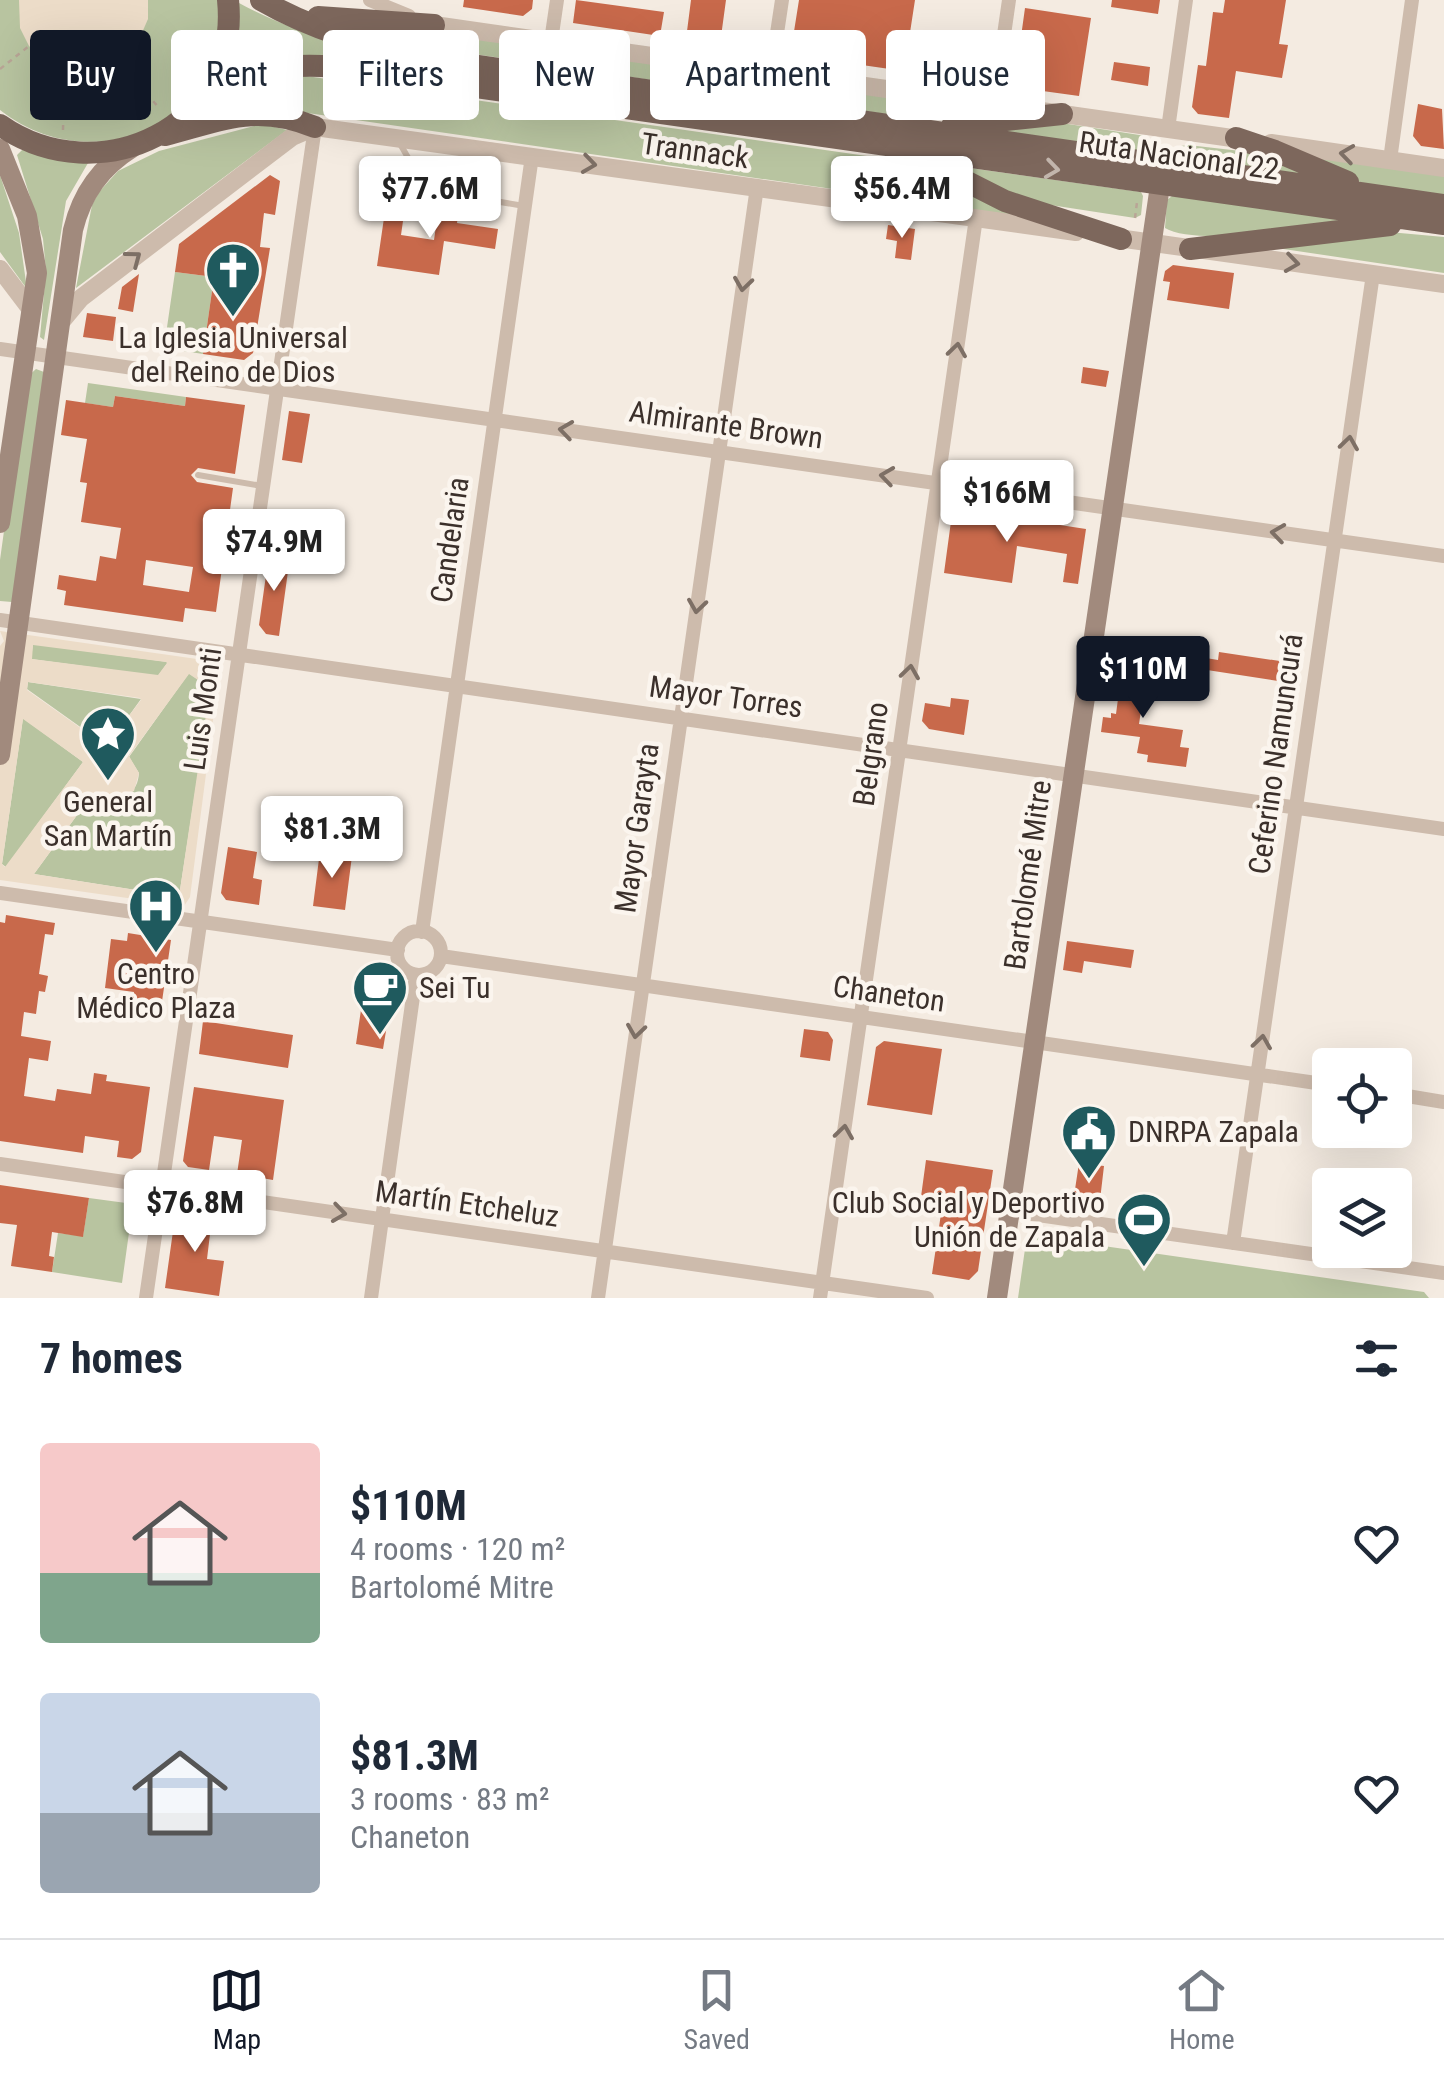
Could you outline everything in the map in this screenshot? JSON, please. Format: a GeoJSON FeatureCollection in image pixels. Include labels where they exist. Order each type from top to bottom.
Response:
{"type":"FeatureCollection","features":[{"type":"Feature","properties":{"kind":"main road"},"geometry":{"type":"LineString","coordinates":[[226,30],[228,0]]}},
{"type":"Feature","properties":{"kind":"main road"},"geometry":{"type":"LineString","coordinates":[[268,4],[330,18],[434,24]]}},
{"type":"Feature","properties":{"kind":"main road","name":"Ruta Nacional 22"},"geometry":{"type":"LineString","coordinates":[[268,4],[365,42],[418,56],[922,130],[1154,180],[1404,200],[1441,217]]}},
{"type":"Feature","properties":{"kind":"main road","name":"Ruta Nacional 22"},"geometry":{"type":"LineString","coordinates":[[303,66],[1441,217]]}},
{"type":"Feature","properties":{"kind":"main road"},"geometry":{"type":"LineString","coordinates":[[0,125],[31,143],[71,154],[92,154],[142,143],[252,114],[280,115],[315,127]]}},
{"type":"Feature","properties":{"kind":"main road"},"geometry":{"type":"LineString","coordinates":[[922,130],[1062,114]]}},
{"type":"Feature","properties":{"kind":"main road"},"geometry":{"type":"LineString","coordinates":[[0,755],[10,621],[57,357],[73,230],[83,200],[100,173],[178,120]]}},
{"type":"Feature","properties":{"kind":"main road"},"geometry":{"type":"LineString","coordinates":[[1236,138],[1404,200]]}},
{"type":"Feature","properties":{"kind":"main road"},"geometry":{"type":"LineString","coordinates":[[874,143],[939,166],[1005,201],[1121,239]]}},
{"type":"Feature","properties":{"kind":"main road"},"geometry":{"type":"LineString","coordinates":[[0,149],[18,189],[32,239],[36,274],[0,523]]}},
{"type":"Feature","properties":{"kind":"main road","name":"Bartolomé Mitre"},"geometry":{"type":"LineString","coordinates":[[998,1298],[1150,243],[1154,180]]}},
{"type":"Feature","properties":{"kind":"main road"},"geometry":{"type":"LineString","coordinates":[[1190,248],[1441,217]]}},
{"type":"Feature","properties":{"kind":"street"},"geometry":{"type":"LineString","coordinates":[[370,0],[434,24],[499,34]]}},
{"type":"Feature","properties":{"kind":"street"},"geometry":{"type":"LineString","coordinates":[[552,30],[556,0]]}},
{"type":"Feature","properties":{"kind":"street"},"geometry":{"type":"LineString","coordinates":[[778,30],[782,0]]}},
{"type":"Feature","properties":{"kind":"street"},"geometry":{"type":"LineString","coordinates":[[1004,30],[1008,0]]}},
{"type":"Feature","properties":{"kind":"street"},"geometry":{"type":"LineString","coordinates":[[1154,180],[1168,129],[1186,0]]}},
{"type":"Feature","properties":{"kind":"street"},"geometry":{"type":"LineString","coordinates":[[1390,160],[1412,0]]}},
{"type":"Feature","properties":{"kind":"street"},"geometry":{"type":"LineString","coordinates":[[1045,112],[1444,168]]}},
{"type":"Feature","properties":{"kind":"street"},"geometry":{"type":"LineString","coordinates":[[62,322],[81,298],[292,137],[315,127]]}},
{"type":"Feature","properties":{"kind":"street","name":"Trannack"},"geometry":{"type":"LineString","coordinates":[[315,127],[1444,284]]}},
{"type":"Feature","properties":{"kind":"street","name":"Luis Monti"},"geometry":{"type":"LineString","coordinates":[[146,1298],[315,127]]}},
{"type":"Feature","properties":{"kind":"street","name":"Candelaria"},"geometry":{"type":"LineString","coordinates":[[422,932],[532,156]]}},
{"type":"Feature","properties":{"kind":"street","name":"Mayor Garayta"},"geometry":{"type":"LineString","coordinates":[[598,1298],[757,188]]}},
{"type":"Feature","properties":{"kind":"street","name":"Belgrano"},"geometry":{"type":"LineString","coordinates":[[821,1290],[976,218]]}},
{"type":"Feature","properties":{"kind":"street"},"geometry":{"type":"LineString","coordinates":[[0,269],[32,312]]}},
{"type":"Feature","properties":{"kind":"street","name":"Ceferino Namuncurá"},"geometry":{"type":"LineString","coordinates":[[1233,1242],[1373,274]]}},
{"type":"Feature","properties":{"kind":"street","name":"Almirante Brown"},"geometry":{"type":"LineString","coordinates":[[0,348],[1444,556]]}},
{"type":"Feature","properties":{"kind":"street","name":"Mayor Torres"},"geometry":{"type":"LineString","coordinates":[[10,621],[1444,829]]}},
{"type":"Feature","properties":{"kind":"street"},"geometry":{"type":"LineString","coordinates":[[0,893],[398,950]]}},
{"type":"Feature","properties":{"kind":"street"},"geometry":{"type":"LineString","coordinates":[[422,932],[434,938],[441,956],[430,972],[416,975],[404,969],[398,950],[404,938],[422,932]]}},
{"type":"Feature","properties":{"kind":"street","name":"Chaneton"},"geometry":{"type":"LineString","coordinates":[[441,956],[1312,1082]]}},
{"type":"Feature","properties":{"kind":"street"},"geometry":{"type":"LineString","coordinates":[[371,1298],[416,975]]}},
{"type":"Feature","properties":{"kind":"street"},"geometry":{"type":"LineString","coordinates":[[1412,1097],[1444,1102]]}},
{"type":"Feature","properties":{"kind":"street","name":"Martín Etcheluz"},"geometry":{"type":"LineString","coordinates":[[0,1164],[604,1251],[821,1290],[927,1298]]}},
{"type":"Feature","properties":{"kind":"street"},"geometry":{"type":"LineString","coordinates":[[1010,1211],[1444,1273]]}},
{"type":"Feature","properties":{"kind":"lane"},"geometry":{"type":"LineString","coordinates":[[396,136],[427,188],[525,206]]}},
{"type":"Feature","properties":{"kind":"lane"},"geometry":{"type":"LineString","coordinates":[[198,474],[264,486]]}},
{"type":"Feature","properties":{"kind":"path"},"geometry":{"type":"LineString","coordinates":[[0,69],[28,46]]}},
{"type":"Feature","properties":{"kind":"path"},"geometry":{"type":"LineString","coordinates":[[151,99],[167,118]]}},
{"type":"Feature","properties":{"kind":"path"},"geometry":{"type":"LineString","coordinates":[[64,120],[64,142]]}},
{"type":"Feature","properties":{"kind":"path"},"geometry":{"type":"LineString","coordinates":[[1136,218],[1154,180]]}},
{"type":"Feature","properties":{"kind":"green space"},"geometry":{"type":"Polygon","coordinates":[[[0,0],[219,0],[218,30],[171,30],[171,114],[151,128],[122,138],[91,142],[59,138],[29,128],[0,110],[0,0]]]}},
{"type":"Feature","properties":{"kind":"green space"},"geometry":{"type":"Polygon","coordinates":[[[239,3],[300,30],[235,30],[239,3]]]}},
{"type":"Feature","properties":{"kind":"green space"},"geometry":{"type":"Polygon","coordinates":[[[329,23],[422,30],[358,30],[329,23]]]}},
{"type":"Feature","properties":{"kind":"green space"},"geometry":{"type":"Polygon","coordinates":[[[303,31],[323,38],[323,57],[303,56],[303,31]]]}},
{"type":"Feature","properties":{"kind":"green space"},"geometry":{"type":"Polygon","coordinates":[[[479,38],[499,41],[499,58],[479,55],[479,38]]]}},
{"type":"Feature","properties":{"kind":"green space"},"geometry":{"type":"Polygon","coordinates":[[[630,60],[650,63],[650,80],[630,77],[630,60]]]}},
{"type":"Feature","properties":{"kind":"green space"},"geometry":{"type":"Polygon","coordinates":[[[303,76],[323,78],[323,115],[303,112],[303,76]]]}},
{"type":"Feature","properties":{"kind":"green space"},"geometry":{"type":"Polygon","coordinates":[[[866,94],[886,97],[886,114],[866,111],[866,94]]]}},
{"type":"Feature","properties":{"kind":"green space"},"geometry":{"type":"Polygon","coordinates":[[[479,101],[499,104],[499,120],[615,120],[895,160],[923,167],[1046,220],[356,120],[479,120],[479,101]]]}},
{"type":"Feature","properties":{"kind":"green space"},"geometry":{"type":"Polygon","coordinates":[[[1055,122],[1146,136],[1151,140],[1151,149],[1147,152],[971,129],[1055,122]]]}},
{"type":"Feature","properties":{"kind":"green space"},"geometry":{"type":"Polygon","coordinates":[[[262,124],[287,130],[76,288],[92,205],[118,171],[159,151],[262,124]]]}},
{"type":"Feature","properties":{"kind":"green space"},"geometry":{"type":"Polygon","coordinates":[[[1181,146],[1267,154],[1328,180],[1179,158],[1181,146]]]}},
{"type":"Feature","properties":{"kind":"green space"},"geometry":{"type":"Polygon","coordinates":[[[23,149],[51,159],[88,163],[66,201],[44,340],[40,337],[46,271],[43,239],[17,155],[23,149]]]}},
{"type":"Feature","properties":{"kind":"green space"},"geometry":{"type":"Polygon","coordinates":[[[1289,153],[1444,176],[1444,197],[1370,186],[1289,153]]]}},
{"type":"Feature","properties":{"kind":"green space"},"geometry":{"type":"Polygon","coordinates":[[[949,165],[1141,192],[1141,215],[1135,218],[1031,202],[949,165]]]}},
{"type":"Feature","properties":{"kind":"green space"},"geometry":{"type":"Polygon","coordinates":[[[0,175],[19,233],[27,289],[0,252],[0,175]]]}},
{"type":"Feature","properties":{"kind":"green space"},"geometry":{"type":"Polygon","coordinates":[[[1172,196],[1371,221],[1233,236],[1182,234],[1165,228],[1167,200],[1172,196]]]}},
{"type":"Feature","properties":{"kind":"green space"},"geometry":{"type":"Polygon","coordinates":[[[1389,232],[1444,237],[1444,273],[1264,246],[1389,232]]]}},
{"type":"Feature","properties":{"kind":"green space"},"geometry":{"type":"Polygon","coordinates":[[[175,272],[214,277],[203,354],[164,348],[175,272]]]}},
{"type":"Feature","properties":{"kind":"green space"},"geometry":{"type":"Polygon","coordinates":[[[36,369],[44,372],[12,602],[0,601],[0,560],[25,379],[36,369]]]}},
{"type":"Feature","properties":{"kind":"green space"},"geometry":{"type":"Polygon","coordinates":[[[88,383],[186,397],[185,406],[115,396],[113,407],[85,403],[88,383]]]}},
{"type":"Feature","properties":{"kind":"green space"},"geometry":{"type":"Polygon","coordinates":[[[33,644],[168,662],[158,676],[31,659],[33,644]]]}},
{"type":"Feature","properties":{"kind":"green space"},"geometry":{"type":"Polygon","coordinates":[[[189,673],[211,689],[180,890],[174,896],[34,874],[91,796],[123,796],[134,789],[139,773],[129,757],[189,673]]]}},
{"type":"Feature","properties":{"kind":"green space"},"geometry":{"type":"Polygon","coordinates":[[[28,682],[141,699],[107,746],[27,689],[28,682]]]}},
{"type":"Feature","properties":{"kind":"green space"},"geometry":{"type":"Polygon","coordinates":[[[23,718],[83,762],[6,867],[2,864],[23,718]]]}},
{"type":"Feature","properties":{"kind":"green space"},"geometry":{"type":"Polygon","coordinates":[[[89,1198],[126,1203],[132,1211],[122,1283],[52,1272],[58,1233],[83,1236],[89,1198]]]}},
{"type":"Feature","properties":{"kind":"green space","name":"Club Social y Deportivo Unión de Zapala"},"geometry":{"type":"Polygon","coordinates":[[[1027,1235],[1424,1292],[1429,1298],[1018,1298],[1027,1235]]]}},
{"type":"Feature","properties":{"kind":"shaded area"},"geometry":{"type":"Polygon","coordinates":[[[19,0],[148,0],[148,19],[143,30],[30,30],[30,47],[20,28],[19,0]]]}},
{"type":"Feature","properties":{"kind":"shaded area"},"geometry":{"type":"Polygon","coordinates":[[[0,631],[211,661],[220,666],[190,897],[184,906],[0,880],[0,646],[4,641],[0,631]],[[33,645],[32,659],[158,675],[167,663],[33,645]],[[189,674],[129,756],[139,773],[134,791],[121,798],[91,796],[34,874],[174,896],[180,890],[210,688],[189,674]],[[28,682],[27,690],[106,746],[141,700],[28,682]],[[23,719],[2,864],[5,867],[83,762],[23,719]]]}},
{"type":"Feature","properties":{"kind":"building"},"geometry":{"type":"Polygon","coordinates":[[[464,0],[533,0],[532,9],[523,16],[463,7],[464,0]]]}},
{"type":"Feature","properties":{"kind":"building"},"geometry":{"type":"Polygon","coordinates":[[[576,0],[664,12],[661,30],[650,30],[650,35],[573,23],[576,0]]]}},
{"type":"Feature","properties":{"kind":"building"},"geometry":{"type":"Polygon","coordinates":[[[691,0],[726,0],[722,30],[687,30],[691,0]]]}},
{"type":"Feature","properties":{"kind":"building"},"geometry":{"type":"Polygon","coordinates":[[[799,0],[915,0],[910,30],[886,30],[886,68],[866,66],[866,30],[794,30],[799,0]]]}},
{"type":"Feature","properties":{"kind":"building"},"geometry":{"type":"Polygon","coordinates":[[[1112,0],[1160,0],[1158,14],[1111,7],[1112,0]]]}},
{"type":"Feature","properties":{"kind":"building"},"geometry":{"type":"Polygon","coordinates":[[[1225,0],[1286,0],[1279,44],[1288,45],[1282,78],[1236,71],[1229,118],[1198,114],[1192,107],[1198,65],[1206,66],[1213,12],[1223,13],[1225,0]]]}},
{"type":"Feature","properties":{"kind":"building"},"geometry":{"type":"Polygon","coordinates":[[[1025,8],[1091,18],[1079,96],[1045,91],[1045,30],[1022,30],[1025,8]]]}},
{"type":"Feature","properties":{"kind":"building"},"geometry":{"type":"Polygon","coordinates":[[[1114,62],[1150,67],[1148,86],[1111,80],[1114,62]]]}},
{"type":"Feature","properties":{"kind":"building"},"geometry":{"type":"Polygon","coordinates":[[[1418,104],[1442,109],[1444,149],[1421,146],[1413,136],[1418,104]]]}},
{"type":"Feature","properties":{"kind":"building"},"geometry":{"type":"Polygon","coordinates":[[[444,169],[464,172],[462,188],[442,185],[444,169]]]}},
{"type":"Feature","properties":{"kind":"building"},"geometry":{"type":"Polygon","coordinates":[[[270,175],[280,181],[275,215],[264,213],[260,247],[270,248],[253,353],[244,360],[203,354],[214,277],[175,272],[179,244],[270,175]]]}},
{"type":"Feature","properties":{"kind":"building"},"geometry":{"type":"Polygon","coordinates":[[[440,198],[460,202],[457,223],[498,229],[495,249],[444,241],[439,275],[377,266],[384,218],[403,221],[401,235],[434,240],[440,198]]]}},
{"type":"Feature","properties":{"kind":"building"},"geometry":{"type":"Polygon","coordinates":[[[888,225],[915,229],[911,260],[895,258],[897,241],[886,239],[888,225]]]}},
{"type":"Feature","properties":{"kind":"building"},"geometry":{"type":"Polygon","coordinates":[[[1173,265],[1234,273],[1229,309],[1167,300],[1170,282],[1163,281],[1165,271],[1173,265]]]}},
{"type":"Feature","properties":{"kind":"building"},"geometry":{"type":"Polygon","coordinates":[[[139,274],[133,312],[118,309],[122,287],[139,274]]]}},
{"type":"Feature","properties":{"kind":"building"},"geometry":{"type":"Polygon","coordinates":[[[87,313],[116,317],[113,341],[83,337],[87,313]]]}},
{"type":"Feature","properties":{"kind":"building"},"geometry":{"type":"Polygon","coordinates":[[[1083,367],[1109,371],[1106,387],[1081,383],[1083,367]]]}},
{"type":"Feature","properties":{"kind":"building"},"geometry":{"type":"Polygon","coordinates":[[[115,396],[185,406],[186,397],[245,405],[235,474],[198,468],[191,475],[197,482],[233,488],[216,612],[185,608],[183,622],[64,605],[66,591],[57,589],[59,575],[96,581],[100,556],[116,559],[121,528],[81,522],[87,483],[80,482],[87,439],[61,435],[66,400],[113,407],[115,396]],[[146,560],[143,585],[189,592],[193,567],[146,560]]]}},
{"type":"Feature","properties":{"kind":"building"},"geometry":{"type":"Polygon","coordinates":[[[289,411],[310,414],[302,463],[282,460],[289,411]]]}},
{"type":"Feature","properties":{"kind":"building"},"geometry":{"type":"Polygon","coordinates":[[[957,509],[1086,529],[1078,584],[1063,582],[1067,554],[1017,546],[1012,583],[944,573],[952,514],[957,509]]]}},
{"type":"Feature","properties":{"kind":"building"},"geometry":{"type":"Polygon","coordinates":[[[269,554],[290,557],[279,636],[266,634],[259,625],[269,554]]]}},
{"type":"Feature","properties":{"kind":"building"},"geometry":{"type":"Polygon","coordinates":[[[1157,650],[1218,660],[1219,652],[1293,663],[1291,683],[1155,662],[1157,650]]]}},
{"type":"Feature","properties":{"kind":"building"},"geometry":{"type":"Polygon","coordinates":[[[1123,661],[1148,664],[1139,724],[1183,730],[1180,747],[1189,748],[1186,767],[1147,762],[1148,755],[1137,753],[1140,737],[1101,732],[1103,717],[1116,714],[1123,661]]]}},
{"type":"Feature","properties":{"kind":"building"},"geometry":{"type":"Polygon","coordinates":[[[951,698],[969,700],[964,735],[929,729],[922,721],[925,703],[950,707],[951,698]]]}},
{"type":"Feature","properties":{"kind":"building"},"geometry":{"type":"Polygon","coordinates":[[[228,847],[257,852],[253,878],[262,880],[259,905],[226,900],[221,893],[228,847]]]}},
{"type":"Feature","properties":{"kind":"building"},"geometry":{"type":"Polygon","coordinates":[[[320,851],[352,856],[345,910],[313,906],[320,851]]]}},
{"type":"Feature","properties":{"kind":"building"},"geometry":{"type":"Polygon","coordinates":[[[6,915],[55,923],[53,935],[45,934],[39,974],[48,976],[45,992],[39,991],[36,1014],[24,1012],[21,1036],[51,1041],[48,1061],[29,1058],[24,1096],[55,1101],[57,1089],[91,1094],[94,1073],[107,1075],[106,1081],[150,1087],[141,1152],[132,1159],[117,1157],[119,1141],[85,1136],[83,1153],[0,1141],[0,922],[5,923],[6,915]]]}},
{"type":"Feature","properties":{"kind":"building"},"geometry":{"type":"Polygon","coordinates":[[[128,933],[171,940],[160,1015],[132,1012],[134,992],[105,988],[111,939],[127,941],[128,933]]]}},
{"type":"Feature","properties":{"kind":"building"},"geometry":{"type":"Polygon","coordinates":[[[1067,941],[1134,950],[1131,968],[1084,961],[1082,973],[1063,970],[1067,941]]]}},
{"type":"Feature","properties":{"kind":"building"},"geometry":{"type":"Polygon","coordinates":[[[362,1003],[390,1007],[383,1049],[356,1044],[362,1003]]]}},
{"type":"Feature","properties":{"kind":"building"},"geometry":{"type":"Polygon","coordinates":[[[203,1021],[293,1035],[288,1068],[199,1054],[203,1021]]]}},
{"type":"Feature","properties":{"kind":"building"},"geometry":{"type":"Polygon","coordinates":[[[804,1029],[828,1032],[833,1040],[830,1061],[800,1057],[804,1029]]]}},
{"type":"Feature","properties":{"kind":"building"},"geometry":{"type":"Polygon","coordinates":[[[884,1041],[942,1049],[932,1115],[867,1105],[876,1047],[884,1041]]]}},
{"type":"Feature","properties":{"kind":"building"},"geometry":{"type":"Polygon","coordinates":[[[194,1087],[284,1100],[273,1180],[237,1174],[242,1140],[214,1136],[209,1170],[188,1167],[183,1161],[194,1087]]]}},
{"type":"Feature","properties":{"kind":"building"},"geometry":{"type":"Polygon","coordinates":[[[926,1160],[993,1170],[978,1271],[969,1280],[932,1274],[942,1207],[920,1204],[926,1160]]]}},
{"type":"Feature","properties":{"kind":"building","name":"DNRPA Zapala"},"geometry":{"type":"Polygon","coordinates":[[[1079,1163],[1104,1166],[1100,1200],[1074,1196],[1079,1163]]]}},
{"type":"Feature","properties":{"kind":"building"},"geometry":{"type":"Polygon","coordinates":[[[0,1185],[89,1198],[83,1237],[52,1232],[52,1272],[11,1266],[17,1225],[0,1223],[0,1185]]]}},
{"type":"Feature","properties":{"kind":"building"},"geometry":{"type":"Polygon","coordinates":[[[182,1211],[226,1218],[224,1231],[210,1234],[207,1259],[224,1261],[219,1296],[165,1288],[175,1217],[182,1211]]]}},
{"type":"Feature","properties":{"kind":"place","name":"La Iglesia Universal del Reino de Dios"},"geometry":{"type":"Point","coordinates":[233,319]}},
{"type":"Feature","properties":{"kind":"place","name":"General San Martín"},"geometry":{"type":"Point","coordinates":[108,783]}},
{"type":"Feature","properties":{"kind":"place","name":"Centro Médico Plaza"},"geometry":{"type":"Point","coordinates":[156,955]}},
{"type":"Feature","properties":{"kind":"place","name":"Sei Tu"},"geometry":{"type":"Point","coordinates":[380,1037]}},
{"type":"Feature","properties":{"kind":"place","name":"DNRPA Zapala"},"geometry":{"type":"Point","coordinates":[1089,1181]}},
{"type":"Feature","properties":{"kind":"place","name":"Club Social y Deportivo Unión de Zapala"},"geometry":{"type":"Point","coordinates":[1144,1269]}}]}
